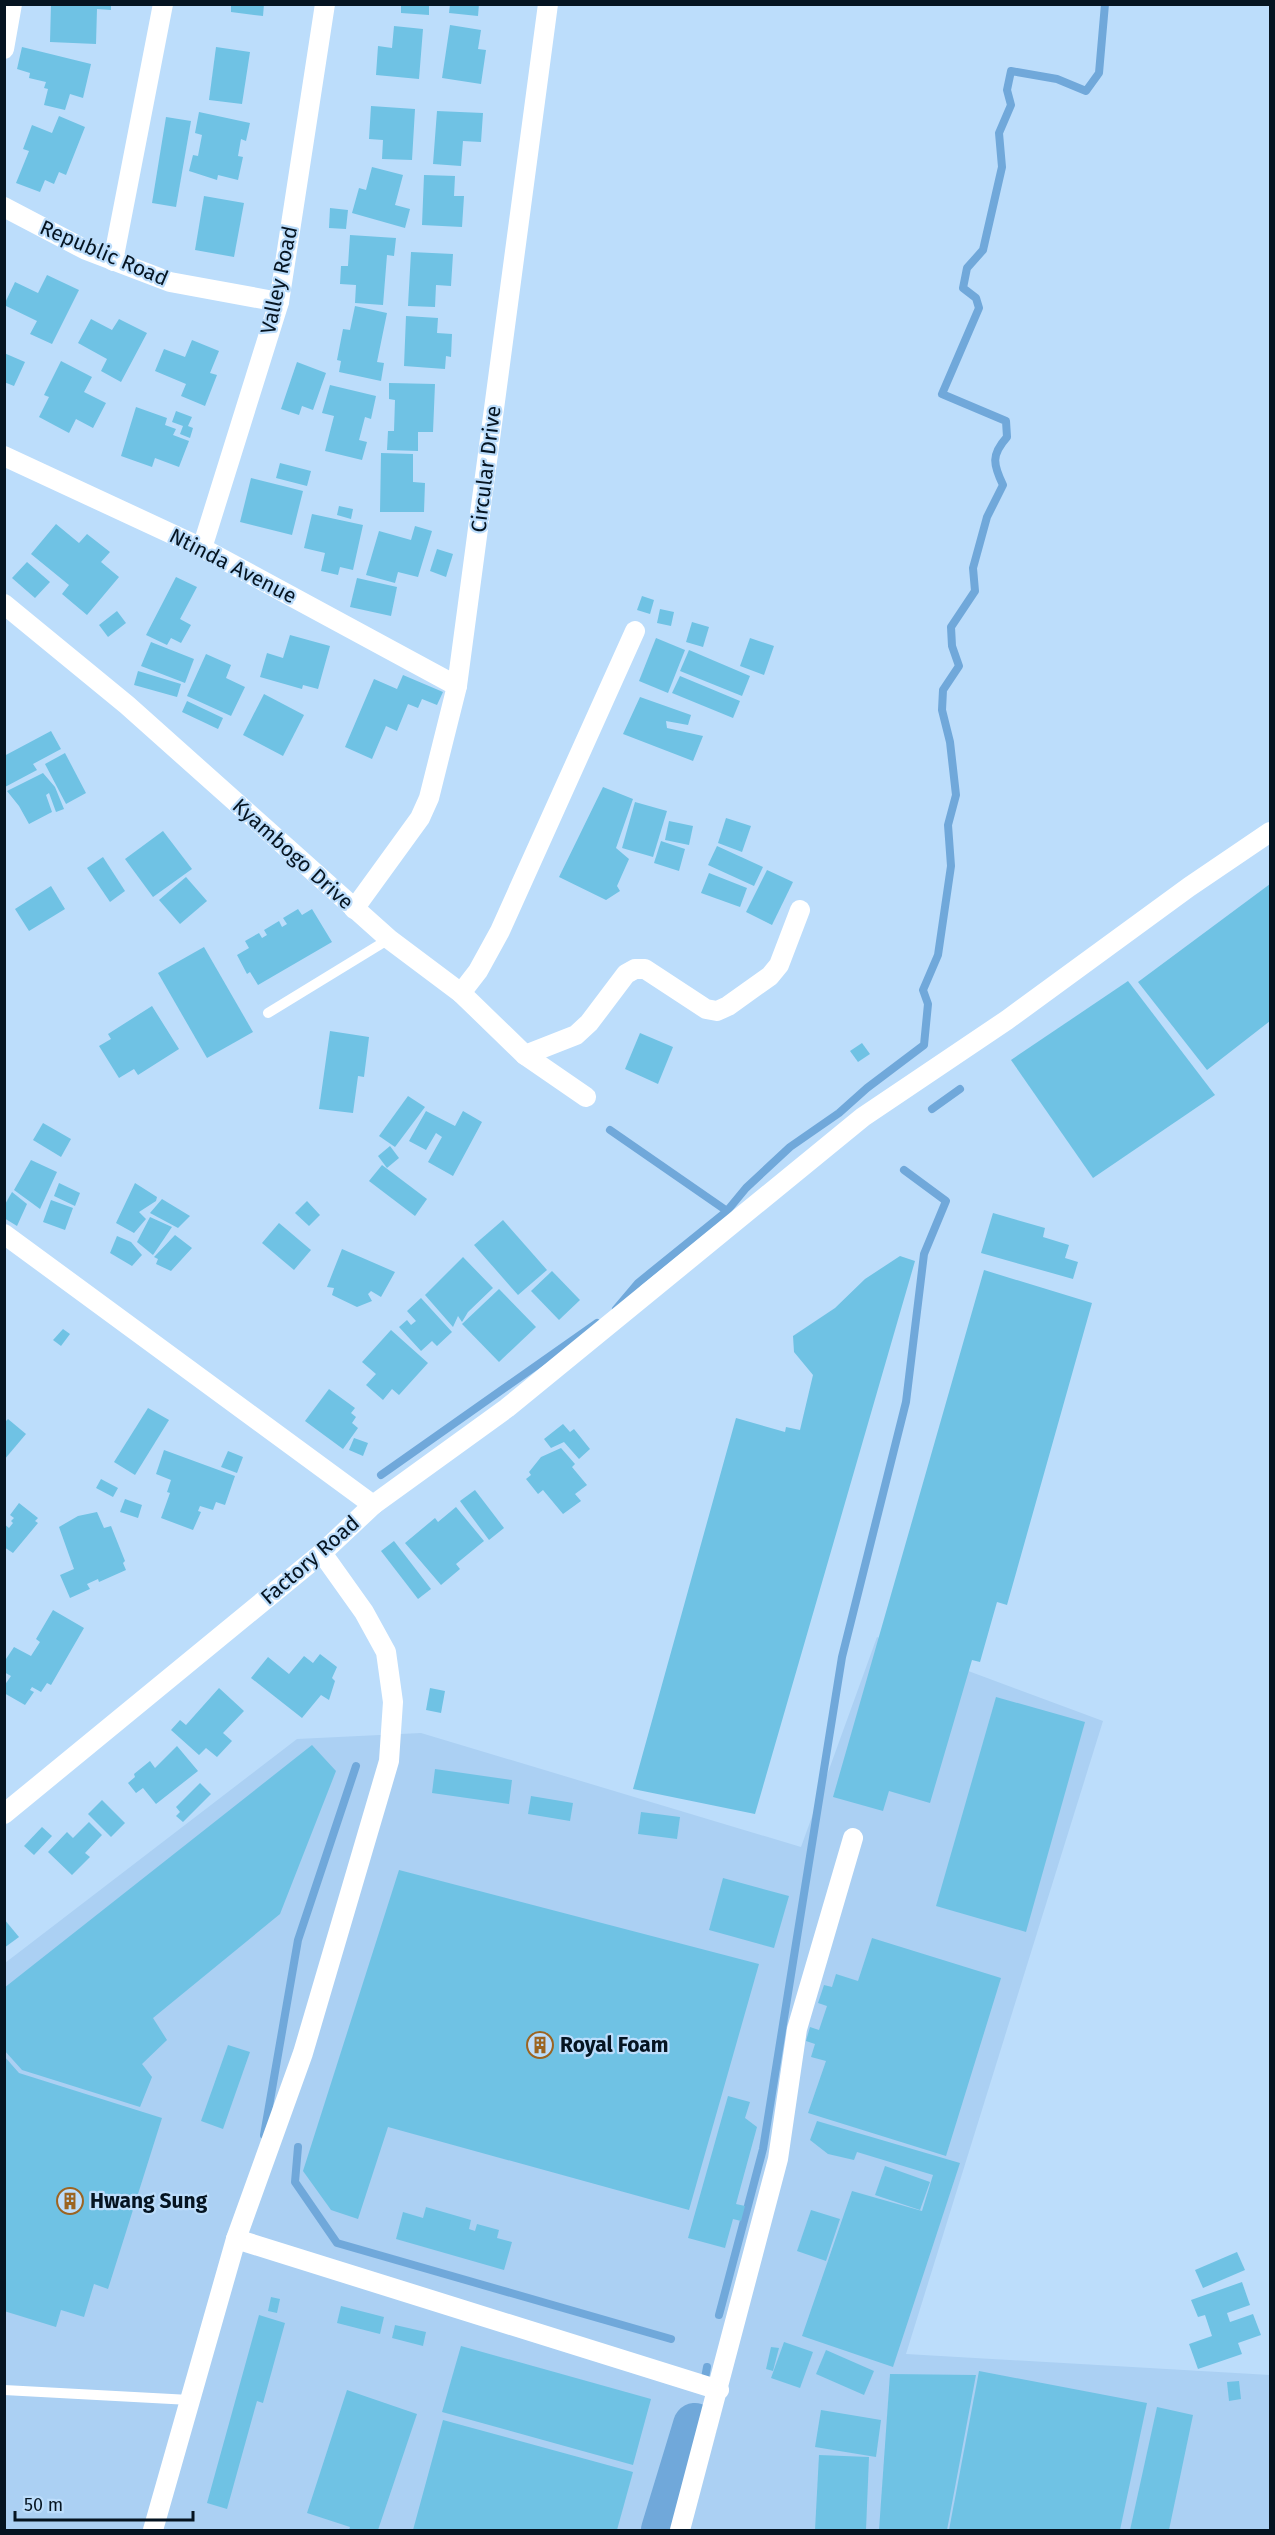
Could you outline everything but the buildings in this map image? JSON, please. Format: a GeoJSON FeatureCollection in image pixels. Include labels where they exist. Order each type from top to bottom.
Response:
{"type":"FeatureCollection","features":[{"type":"Feature","properties":{"kind":"street"},"geometry":{"type":"LineString","coordinates":[[4,49],[12,4]]}},
{"type":"Feature","properties":{"kind":"street"},"geometry":{"type":"LineString","coordinates":[[113,261],[163,4]]}},
{"type":"Feature","properties":{"kind":"street","name":"Valley Road"},"geometry":{"type":"LineString","coordinates":[[202,548],[279,302],[325,4]]}},
{"type":"Feature","properties":{"kind":"street","name":"Circular Drive"},"geometry":{"type":"LineString","coordinates":[[354,909],[420,818],[429,798],[457,686],[548,4]]}},
{"type":"Feature","properties":{"kind":"street","name":"Republic Road"},"geometry":{"type":"LineString","coordinates":[[4,207],[63,239],[170,282],[279,302]]}},
{"type":"Feature","properties":{"kind":"street","name":"Ntinda Avenue"},"geometry":{"type":"LineString","coordinates":[[4,456],[202,548],[457,686]]}},
{"type":"Feature","properties":{"kind":"street","name":"Kyambogo Drive"},"geometry":{"type":"LineString","coordinates":[[4,604],[127,705],[389,939],[461,993],[525,1055],[586,1097]]}},
{"type":"Feature","properties":{"kind":"street"},"geometry":{"type":"LineString","coordinates":[[461,993],[478,971],[500,931],[635,631]]}},
{"type":"Feature","properties":{"kind":"street"},"geometry":{"type":"LineString","coordinates":[[373,1505],[507,1408],[863,1117],[1007,1020],[1189,887],[1270,832]]}},
{"type":"Feature","properties":{"kind":"street"},"geometry":{"type":"LineString","coordinates":[[525,1055],[576,1035],[589,1023],[626,974],[635,969],[645,969],[706,1009],[717,1011],[728,1006],[775,971],[800,910]]}},
{"type":"Feature","properties":{"kind":"street","name":"Factory Road"},"geometry":{"type":"LineString","coordinates":[[4,1234],[373,1505],[322,1553],[4,1814]]}},
{"type":"Feature","properties":{"kind":"street"},"geometry":{"type":"LineString","coordinates":[[153,2530],[236,2239],[303,2053],[389,1761],[393,1702],[386,1652],[364,1611],[322,1553]]}},
{"type":"Feature","properties":{"kind":"street"},"geometry":{"type":"LineString","coordinates":[[680,2530],[719,2390],[778,2159],[797,2029],[853,1838]]}},
{"type":"Feature","properties":{"kind":"street"},"geometry":{"type":"LineString","coordinates":[[236,2239],[719,2390]]}},
{"type":"Feature","properties":{"kind":"lane"},"geometry":{"type":"LineString","coordinates":[[268,1013],[389,939]]}},
{"type":"Feature","properties":{"kind":"lane"},"geometry":{"type":"LineString","coordinates":[[4,2390],[190,2400]]}},
{"type":"Feature","properties":{"kind":"shaded area"},"geometry":{"type":"Polygon","coordinates":[[[877,1637],[1103,1721],[906,2354],[1270,2375],[1270,2530],[5,2530],[5,1963],[297,1739],[421,1733],[801,1847],[877,1637]]]}},
{"type":"Feature","properties":{"kind":"waterway"},"geometry":{"type":"LineString","coordinates":[[616,1309],[638,1283],[727,1211],[746,1188],[790,1147],[839,1113],[867,1088],[924,1045],[928,1004],[923,990],[938,955],[951,866],[948,825],[956,795],[950,742],[942,710],[943,690],[959,666],[952,646],[951,627],[975,591],[973,568],[987,517],[1003,485],[997,471],[996,455],[1007,437],[1006,421],[942,394],[979,308],[976,298],[963,288],[967,268],[983,250],[1002,167],[999,133],[1011,105],[1007,90],[1011,71],[1057,79],[1086,91],[1099,73],[1105,4]]}},
{"type":"Feature","properties":{"kind":"waterway"},"geometry":{"type":"LineString","coordinates":[[932,1109],[960,1089]]}},
{"type":"Feature","properties":{"kind":"waterway"},"geometry":{"type":"LineString","coordinates":[[610,1130],[727,1211]]}},
{"type":"Feature","properties":{"kind":"waterway"},"geometry":{"type":"LineString","coordinates":[[719,2315],[763,2149],[842,1657],[906,1402],[924,1254],[946,1201],[904,1170]]}},
{"type":"Feature","properties":{"kind":"waterway"},"geometry":{"type":"LineString","coordinates":[[381,1475],[597,1323]]}},
{"type":"Feature","properties":{"kind":"waterway"},"geometry":{"type":"LineString","coordinates":[[264,2135],[298,1940],[356,1766]]}},
{"type":"Feature","properties":{"kind":"waterway"},"geometry":{"type":"LineString","coordinates":[[298,2147],[295,2182],[337,2243],[671,2339]]}},
{"type":"Feature","properties":{"kind":"waterway"},"geometry":{"type":"LineString","coordinates":[[705,2378],[707,2367]]}},
{"type":"Feature","properties":{"kind":"waterway"},"geometry":{"type":"LineString","coordinates":[[663,2530],[695,2425]]}},
{"type":"Feature","properties":{"kind":"place","name":"Royal Foam"},"geometry":{"type":"Point","coordinates":[540,2045]}},
{"type":"Feature","properties":{"kind":"place","name":"Hwang Sung"},"geometry":{"type":"Point","coordinates":[70,2201]}}]}
